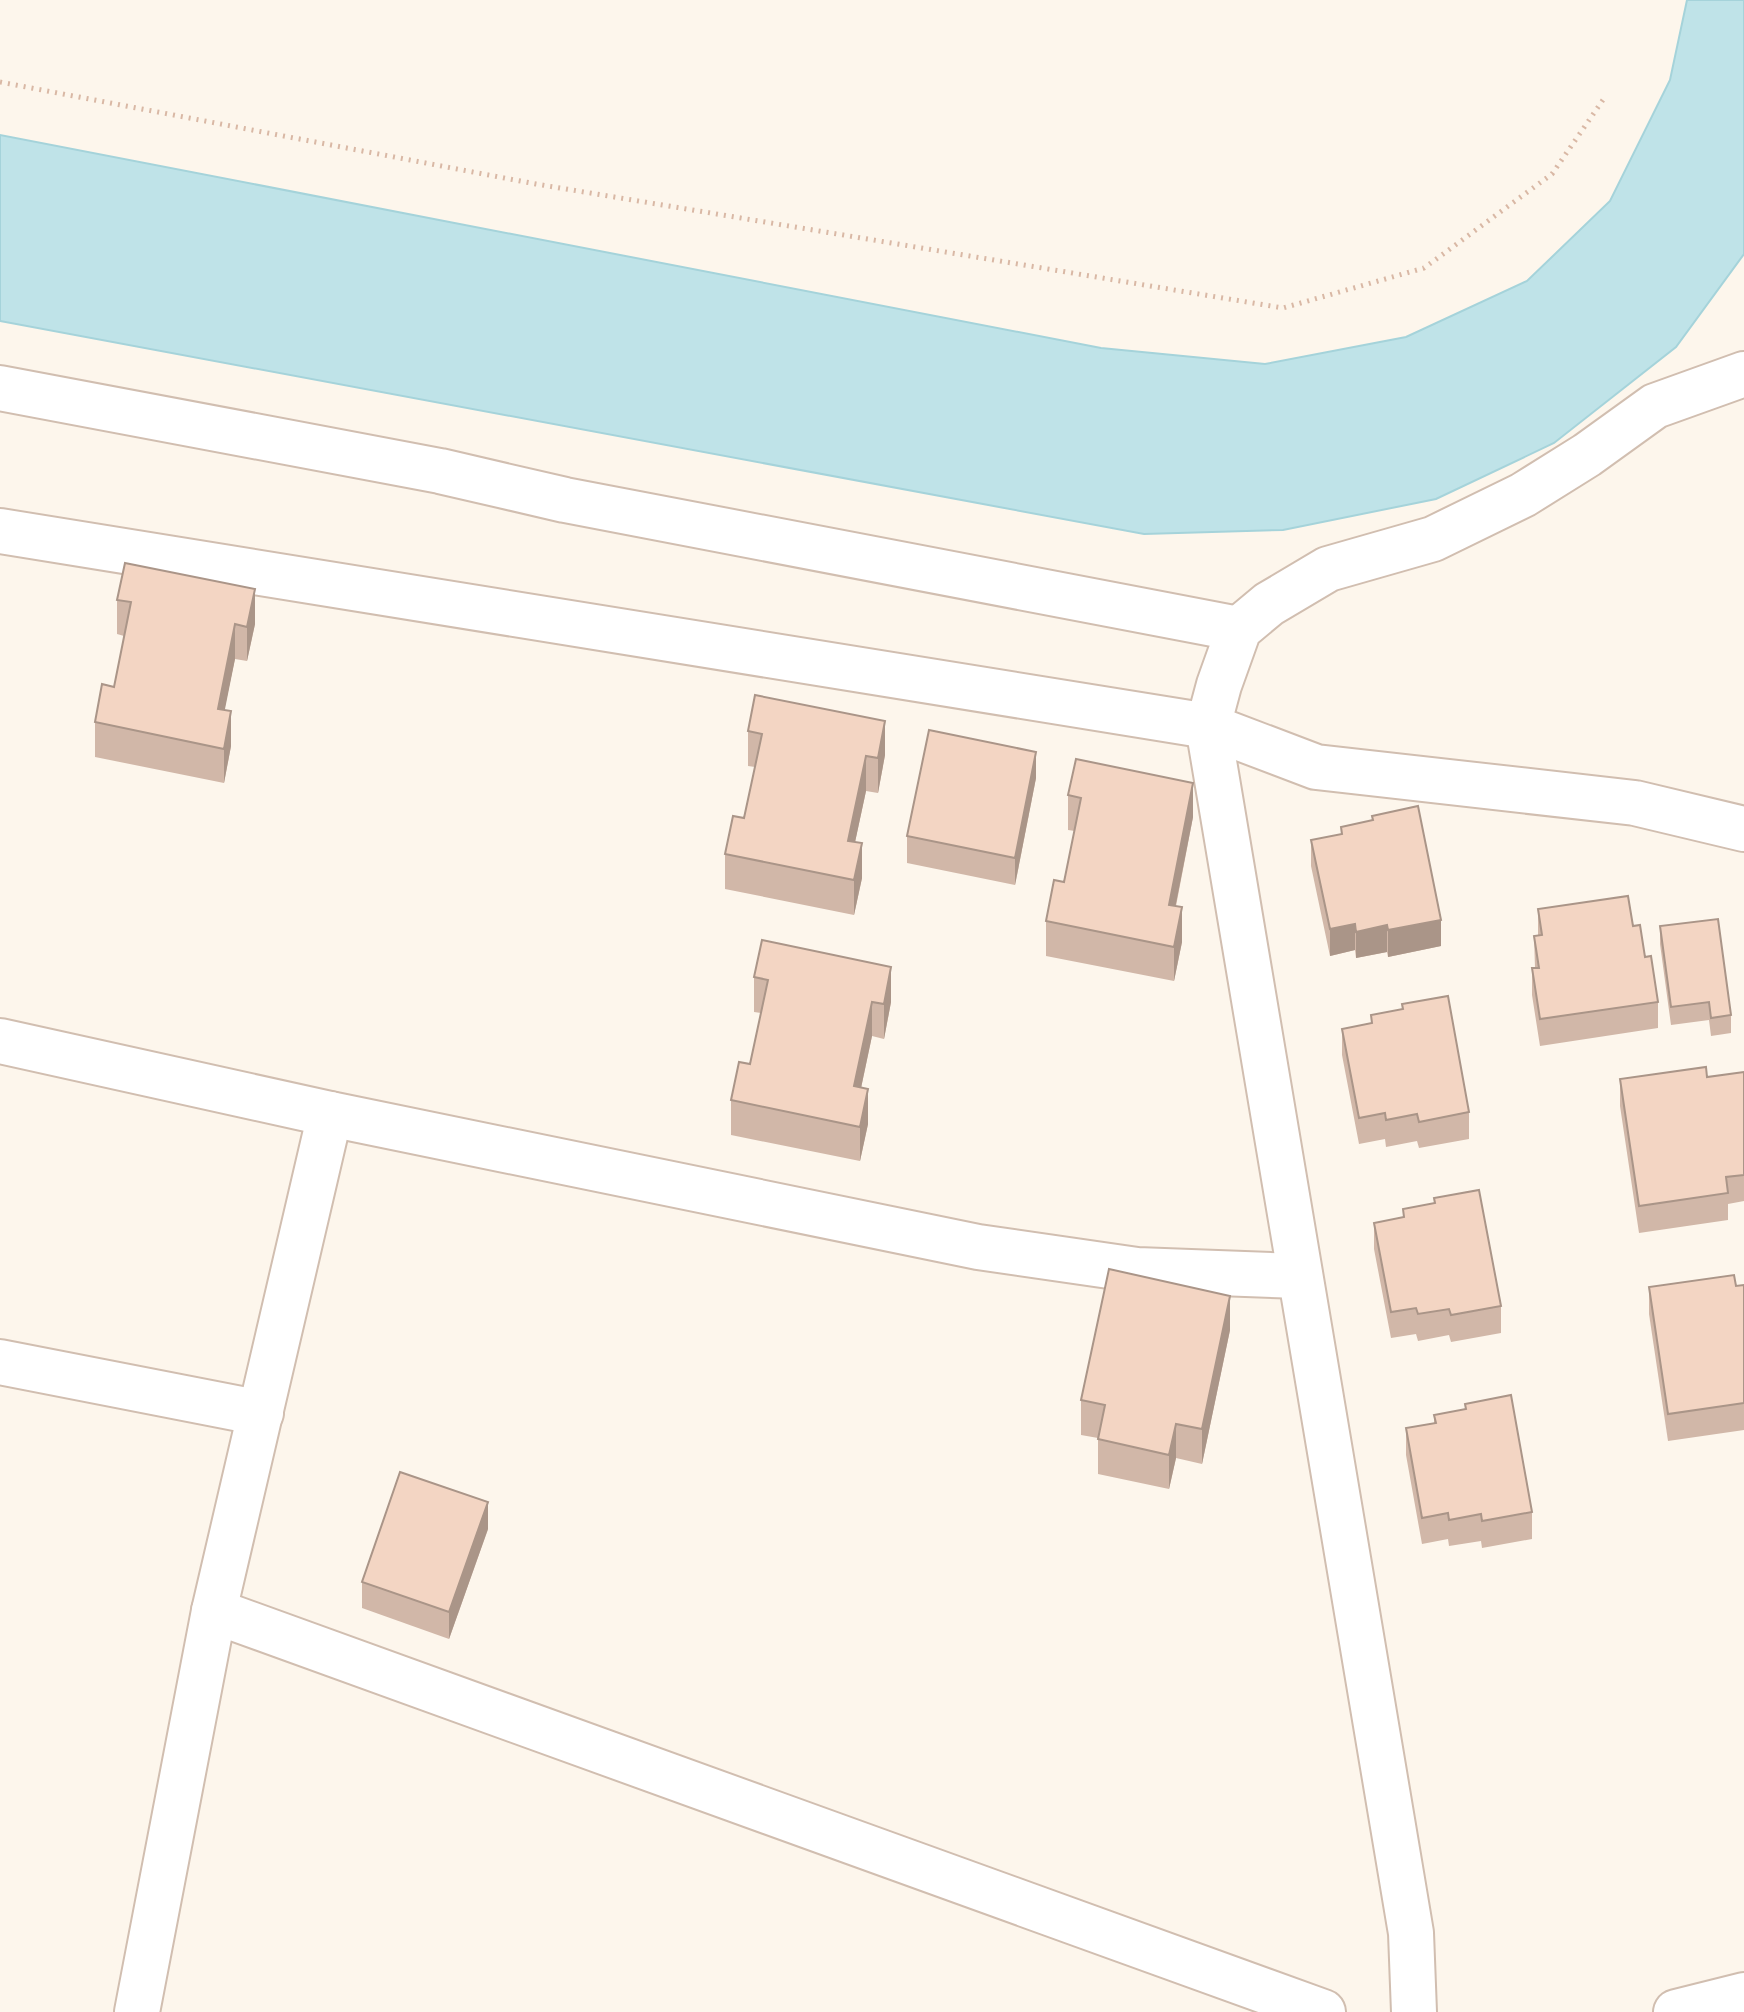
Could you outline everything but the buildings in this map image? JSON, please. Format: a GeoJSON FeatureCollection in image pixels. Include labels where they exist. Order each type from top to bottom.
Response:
{"type":"FeatureCollection","features":[{"type":"Feature","properties":{"kind":"street"},"geometry":{"type":"LineString","coordinates":[[1414,2012],[1411,1933],[1208,726],[1239,629],[1269,604],[1328,569],[1433,539],[1523,495],[1587,455],[1655,406],[1744,374]]}},
{"type":"Feature","properties":{"kind":"street"},"geometry":{"type":"LineString","coordinates":[[0,388],[440,471],[565,500],[1239,629]]}},
{"type":"Feature","properties":{"kind":"street"},"geometry":{"type":"LineString","coordinates":[[0,531],[1208,726],[1316,767],[1635,803],[1744,829]]}},
{"type":"Feature","properties":{"kind":"street"},"geometry":{"type":"LineString","coordinates":[[0,1041],[330,1114],[978,1247],[1137,1270],[1300,1276]]}},
{"type":"Feature","properties":{"kind":"street"},"geometry":{"type":"LineString","coordinates":[[137,2012],[214,1611],[330,1114]]}},
{"type":"Feature","properties":{"kind":"street"},"geometry":{"type":"LineString","coordinates":[[0,1362],[261,1413]]}},
{"type":"Feature","properties":{"kind":"street"},"geometry":{"type":"LineString","coordinates":[[214,1611],[1323,2012]]}},
{"type":"Feature","properties":{"kind":"street"},"geometry":{"type":"LineString","coordinates":[[1676,2012],[1744,1995]]}},
{"type":"Feature","properties":{"kind":"path"},"geometry":{"type":"LineString","coordinates":[[0,82],[536,184],[1283,308],[1424,268],[1552,174],[1605,97]]}},
{"type":"Feature","properties":{"kind":"water"},"geometry":{"type":"Polygon","coordinates":[[[1687,0],[1744,0],[1744,254],[1676,347],[1554,443],[1436,499],[1283,530],[1144,534],[0,321],[0,135],[1101,348],[1265,364],[1406,337],[1527,281],[1610,201],[1670,80],[1687,0]]]}}]}
